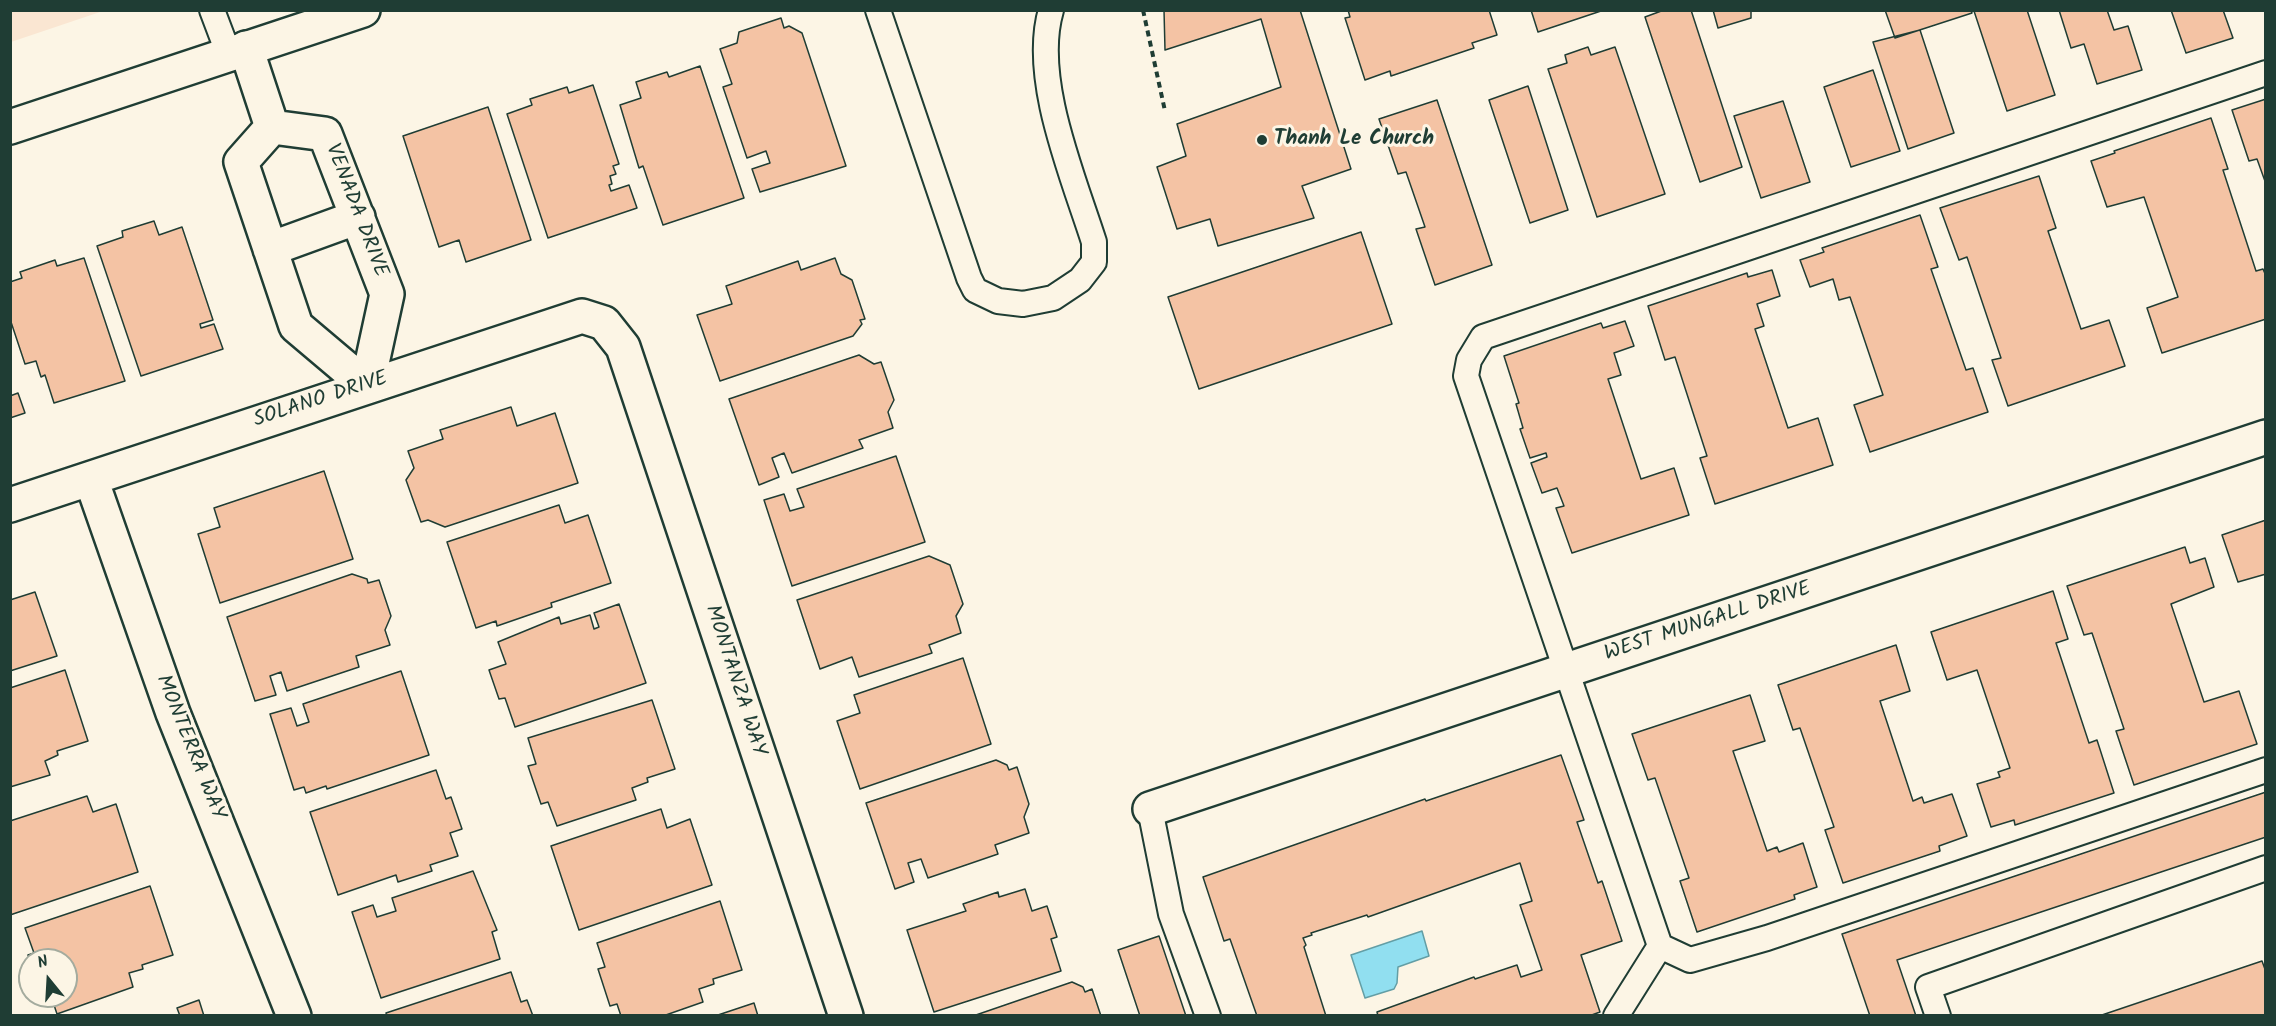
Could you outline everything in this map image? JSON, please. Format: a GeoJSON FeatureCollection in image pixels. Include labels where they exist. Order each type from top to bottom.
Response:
{"type":"FeatureCollection","features":[{"type":"Feature","properties":{"kind":"street"},"geometry":{"type":"LineString","coordinates":[[10,127],[363,10]]}},
{"type":"Feature","properties":{"kind":"street"},"geometry":{"type":"LineString","coordinates":[[237,52],[272,127],[241,162],[296,326],[367,386]]}},
{"type":"Feature","properties":{"kind":"street","name":"VENADA DRIVE"},"geometry":{"type":"LineString","coordinates":[[272,127],[325,134],[387,294],[367,386]]}},
{"type":"Feature","properties":{"kind":"street"},"geometry":{"type":"LineString","coordinates":[[270,249],[358,217]]}},
{"type":"Feature","properties":{"kind":"street","name":"SOLANO DRIVE"},"geometry":{"type":"LineString","coordinates":[[10,505],[582,316],[604,323],[623,347]]}},
{"type":"Feature","properties":{"kind":"street","name":"MONTANZA WAY"},"geometry":{"type":"LineString","coordinates":[[623,347],[846,1016]]}},
{"type":"Feature","properties":{"kind":"street","name":"WEST MUNGALL DRIVE"},"geometry":{"type":"LineString","coordinates":[[1150,809],[2265,437]]}},
{"type":"Feature","properties":{"kind":"street","name":"MONTERRA WAY"},"geometry":{"type":"LineString","coordinates":[[91,479],[173,713],[294,1016]]}},
{"type":"Feature","properties":{"kind":"lane"},"geometry":{"type":"LineString","coordinates":[[212,10],[237,52]]}},
{"type":"Feature","properties":{"kind":"lane"},"geometry":{"type":"LineString","coordinates":[[878,10],[972,284],[975,290],[986,297],[1023,304],[1053,298],[1080,280],[1094,262],[1094,242],[1049,97],[1045,63],[1051,10]]}},
{"type":"Feature","properties":{"kind":"lane"},"geometry":{"type":"LineString","coordinates":[[2265,73],[1483,337],[1469,360],[1466,376],[1660,946],[1690,960],[1767,938],[2265,770]]}},
{"type":"Feature","properties":{"kind":"lane"},"geometry":{"type":"LineString","coordinates":[[1150,809],[1171,915],[1208,1016]]}},
{"type":"Feature","properties":{"kind":"lane"},"geometry":{"type":"LineString","coordinates":[[1938,1016],[1928,987],[2265,868]]}},
{"type":"Feature","properties":{"kind":"lane"},"geometry":{"type":"LineString","coordinates":[[1616,1016],[1660,946]]}},
{"type":"Feature","properties":{"kind":"path"},"geometry":{"type":"LineString","coordinates":[[1143,10],[1165,111]]}},
{"type":"Feature","properties":{"kind":"shaded area"},"geometry":{"type":"Polygon","coordinates":[[[11,10],[103,10],[103,11],[11,42],[11,10]]]}},
{"type":"Feature","properties":{"kind":"water"},"geometry":{"type":"Polygon","coordinates":[[[1422,931],[1429,956],[1398,967],[1397,983],[1394,989],[1365,998],[1351,955],[1422,931]]]}},
{"type":"Feature","properties":{"kind":"building","name":"Thanh Le Church"},"geometry":{"type":"Polygon","coordinates":[[[1164,10],[1300,10],[1351,169],[1302,186],[1314,218],[1218,246],[1210,219],[1177,229],[1157,167],[1186,156],[1177,124],[1281,87],[1261,19],[1165,50],[1164,10]]]}},
{"type":"Feature","properties":{"kind":"building"},"geometry":{"type":"Polygon","coordinates":[[[1348,10],[1489,10],[1497,35],[1472,43],[1474,48],[1391,76],[1390,71],[1365,80],[1345,18],[1350,17],[1348,10]]]}},
{"type":"Feature","properties":{"kind":"building"},"geometry":{"type":"Polygon","coordinates":[[[1531,10],[1604,10],[1538,32],[1531,10]]]}},
{"type":"Feature","properties":{"kind":"building"},"geometry":{"type":"Polygon","coordinates":[[[1664,10],[1691,10],[1742,167],[1700,182],[1645,17],[1664,10]]]}},
{"type":"Feature","properties":{"kind":"building"},"geometry":{"type":"Polygon","coordinates":[[[1713,10],[1751,10],[1751,18],[1718,28],[1713,10]]]}},
{"type":"Feature","properties":{"kind":"building"},"geometry":{"type":"Polygon","coordinates":[[[1885,10],[1971,10],[1972,13],[1895,38],[1885,10]]]}},
{"type":"Feature","properties":{"kind":"building"},"geometry":{"type":"Polygon","coordinates":[[[2027,10],[2055,95],[2007,111],[1974,11],[2027,10]]]}},
{"type":"Feature","properties":{"kind":"building"},"geometry":{"type":"Polygon","coordinates":[[[2059,10],[2107,10],[2114,30],[2128,26],[2142,70],[2097,84],[2084,44],[2071,48],[2059,10]]]}},
{"type":"Feature","properties":{"kind":"building"},"geometry":{"type":"Polygon","coordinates":[[[2171,10],[2223,10],[2233,38],[2186,53],[2171,10]]]}},
{"type":"Feature","properties":{"kind":"building"},"geometry":{"type":"Polygon","coordinates":[[[781,18],[784,28],[789,26],[802,33],[846,166],[760,192],[752,169],[770,163],[766,151],[747,158],[723,87],[732,84],[720,49],[737,43],[739,32],[781,18]]]}},
{"type":"Feature","properties":{"kind":"building"},"geometry":{"type":"Polygon","coordinates":[[[1920,30],[1954,133],[1908,149],[1873,42],[1920,30]]]}},
{"type":"Feature","properties":{"kind":"building"},"geometry":{"type":"Polygon","coordinates":[[[1588,47],[1591,55],[1615,47],[1665,194],[1597,217],[1548,69],[1567,63],[1565,55],[1588,47]]]}},
{"type":"Feature","properties":{"kind":"building"},"geometry":{"type":"Polygon","coordinates":[[[700,66],[744,198],[663,225],[643,166],[639,168],[620,105],[641,98],[636,82],[667,72],[669,77],[700,66]]]}},
{"type":"Feature","properties":{"kind":"building"},"geometry":{"type":"Polygon","coordinates":[[[1873,70],[1900,151],[1851,167],[1824,87],[1873,70]]]}},
{"type":"Feature","properties":{"kind":"building"},"geometry":{"type":"Polygon","coordinates":[[[593,85],[619,164],[613,166],[616,174],[610,176],[611,191],[629,185],[637,208],[548,238],[507,114],[532,105],[530,99],[567,87],[569,93],[593,85]]]}},
{"type":"Feature","properties":{"kind":"building"},"geometry":{"type":"Polygon","coordinates":[[[1528,86],[1568,210],[1530,223],[1489,100],[1528,86]]]}},
{"type":"Feature","properties":{"kind":"building"},"geometry":{"type":"Polygon","coordinates":[[[2266,99],[2266,184],[2257,159],[2249,161],[2232,110],[2266,99]]]}},
{"type":"Feature","properties":{"kind":"building"},"geometry":{"type":"Polygon","coordinates":[[[1437,100],[1492,265],[1435,285],[1416,229],[1425,227],[1406,172],[1398,174],[1379,119],[1437,100]]]}},
{"type":"Feature","properties":{"kind":"building"},"geometry":{"type":"Polygon","coordinates":[[[1783,101],[1810,182],[1761,198],[1734,116],[1783,101]]]}},
{"type":"Feature","properties":{"kind":"building"},"geometry":{"type":"Polygon","coordinates":[[[488,107],[531,240],[466,262],[459,240],[439,247],[403,136],[488,107]]]}},
{"type":"Feature","properties":{"kind":"building"},"geometry":{"type":"Polygon","coordinates":[[[2211,118],[2228,169],[2223,170],[2256,271],[2263,269],[2266,276],[2266,319],[2162,353],[2147,308],[2178,297],[2144,197],[2107,207],[2091,161],[2211,118]]]}},
{"type":"Feature","properties":{"kind":"building"},"geometry":{"type":"Polygon","coordinates":[[[2039,176],[2056,228],[2048,231],[2081,329],[2109,320],[2125,366],[2008,406],[1992,360],[2001,358],[1967,257],[1959,260],[1940,208],[2039,176]]]}},
{"type":"Feature","properties":{"kind":"building"},"geometry":{"type":"Polygon","coordinates":[[[1920,215],[1938,267],[1931,269],[1966,370],[1973,368],[1988,412],[1870,452],[1854,405],[1883,395],[1850,297],[1839,300],[1833,279],[1810,287],[1800,260],[1824,252],[1822,248],[1920,215]]]}},
{"type":"Feature","properties":{"kind":"building"},"geometry":{"type":"Polygon","coordinates":[[[154,221],[159,235],[182,227],[213,320],[200,324],[201,328],[214,324],[223,349],[141,376],[97,246],[123,237],[122,231],[154,221]]]}},
{"type":"Feature","properties":{"kind":"building"},"geometry":{"type":"Polygon","coordinates":[[[1361,232],[1392,324],[1199,389],[1168,297],[1361,232]]]}},
{"type":"Feature","properties":{"kind":"building"},"geometry":{"type":"Polygon","coordinates":[[[84,258],[125,381],[54,403],[45,375],[41,377],[36,361],[25,364],[10,319],[10,282],[22,278],[20,272],[55,260],[57,266],[84,258]]]}},
{"type":"Feature","properties":{"kind":"building"},"geometry":{"type":"Polygon","coordinates":[[[835,258],[841,274],[852,280],[865,319],[860,320],[862,324],[853,336],[720,381],[697,315],[732,304],[726,286],[798,261],[801,270],[835,258]]]}},
{"type":"Feature","properties":{"kind":"building"},"geometry":{"type":"Polygon","coordinates":[[[1772,270],[1780,296],[1757,304],[1764,326],[1755,329],[1788,428],[1818,418],[1833,465],[1715,504],[1700,458],[1707,456],[1675,357],[1665,360],[1648,306],[1747,273],[1748,277],[1772,270]]]}},
{"type":"Feature","properties":{"kind":"building"},"geometry":{"type":"Polygon","coordinates":[[[1625,321],[1634,346],[1614,353],[1621,375],[1608,379],[1641,479],[1674,468],[1689,515],[1572,553],[1556,508],[1564,506],[1557,488],[1542,493],[1531,463],[1547,457],[1546,453],[1530,458],[1520,429],[1523,428],[1516,404],[1519,403],[1504,356],[1601,323],[1603,328],[1625,321]]]}},
{"type":"Feature","properties":{"kind":"building"},"geometry":{"type":"Polygon","coordinates":[[[859,355],[874,364],[881,362],[894,400],[888,412],[893,428],[859,440],[863,448],[792,473],[784,453],[772,458],[779,477],[759,485],[729,399],[859,355]]]}},
{"type":"Feature","properties":{"kind":"building"},"geometry":{"type":"Polygon","coordinates":[[[18,393],[25,413],[10,418],[10,396],[18,393]]]}},
{"type":"Feature","properties":{"kind":"building"},"geometry":{"type":"Polygon","coordinates":[[[511,407],[517,426],[555,413],[578,483],[445,527],[428,520],[421,522],[406,480],[414,468],[408,451],[443,439],[440,430],[511,407]]]}},
{"type":"Feature","properties":{"kind":"building"},"geometry":{"type":"Polygon","coordinates":[[[896,456],[925,542],[792,586],[764,500],[784,494],[790,511],[804,507],[797,489],[896,456]]]}},
{"type":"Feature","properties":{"kind":"building"},"geometry":{"type":"Polygon","coordinates":[[[324,471],[353,559],[220,603],[198,534],[220,527],[214,508],[324,471]]]}},
{"type":"Feature","properties":{"kind":"building"},"geometry":{"type":"Polygon","coordinates":[[[559,505],[565,523],[588,515],[611,583],[551,603],[552,607],[497,626],[496,621],[476,628],[447,542],[559,505]]]}},
{"type":"Feature","properties":{"kind":"building"},"geometry":{"type":"Polygon","coordinates":[[[2266,520],[2266,574],[2238,582],[2222,535],[2266,520]]]}},
{"type":"Feature","properties":{"kind":"building"},"geometry":{"type":"Polygon","coordinates":[[[2185,547],[2190,563],[2205,558],[2214,587],[2171,604],[2204,702],[2239,691],[2257,744],[2134,785],[2116,731],[2124,729],[2092,633],[2084,635],[2067,586],[2185,547]]]}},
{"type":"Feature","properties":{"kind":"building"},"geometry":{"type":"Polygon","coordinates":[[[929,556],[950,565],[963,604],[956,616],[961,633],[929,645],[932,653],[859,677],[852,657],[820,669],[797,600],[929,556]]]}},
{"type":"Feature","properties":{"kind":"building"},"geometry":{"type":"Polygon","coordinates":[[[352,574],[367,579],[368,583],[379,580],[391,616],[385,630],[390,645],[356,656],[359,667],[287,691],[281,672],[270,676],[276,695],[255,701],[227,617],[352,574]]]}},
{"type":"Feature","properties":{"kind":"building"},"geometry":{"type":"Polygon","coordinates":[[[2053,591],[2068,639],[2056,643],[2089,743],[2097,740],[2114,793],[2015,825],[2014,820],[1991,827],[1977,784],[2000,777],[1998,772],[2010,768],[1977,670],[1947,680],[1931,632],[2053,591]]]}},
{"type":"Feature","properties":{"kind":"building"},"geometry":{"type":"Polygon","coordinates":[[[35,592],[57,656],[10,671],[10,600],[35,592]]]}},
{"type":"Feature","properties":{"kind":"building"},"geometry":{"type":"Polygon","coordinates":[[[619,604],[646,683],[515,727],[505,698],[499,699],[489,670],[506,664],[498,642],[559,617],[561,624],[590,615],[594,629],[599,627],[594,613],[619,604]]]}},
{"type":"Feature","properties":{"kind":"building"},"geometry":{"type":"Polygon","coordinates":[[[1896,645],[1910,691],[1880,701],[1913,801],[1922,797],[1924,803],[1952,794],[1967,836],[1939,846],[1940,851],[1843,883],[1825,830],[1834,827],[1800,728],[1793,730],[1778,685],[1896,645]]]}},
{"type":"Feature","properties":{"kind":"building"},"geometry":{"type":"Polygon","coordinates":[[[963,658],[991,744],[860,789],[837,721],[860,713],[854,695],[963,658]]]}},
{"type":"Feature","properties":{"kind":"building"},"geometry":{"type":"Polygon","coordinates":[[[65,670],[88,741],[57,751],[58,755],[45,761],[50,775],[10,787],[10,688],[65,670]]]}},
{"type":"Feature","properties":{"kind":"building"},"geometry":{"type":"Polygon","coordinates":[[[401,671],[429,755],[327,789],[326,786],[306,793],[304,787],[294,790],[270,714],[291,708],[297,726],[309,722],[303,704],[401,671]]]}},
{"type":"Feature","properties":{"kind":"building"},"geometry":{"type":"Polygon","coordinates":[[[1750,695],[1765,741],[1733,751],[1767,851],[1777,847],[1779,852],[1803,843],[1817,887],[1794,895],[1795,899],[1697,932],[1680,881],[1689,878],[1655,778],[1648,780],[1632,734],[1750,695]]]}},
{"type":"Feature","properties":{"kind":"building"},"geometry":{"type":"Polygon","coordinates":[[[652,700],[675,769],[647,778],[648,782],[632,788],[636,800],[557,826],[548,802],[541,804],[528,766],[536,764],[528,738],[652,700]]]}},
{"type":"Feature","properties":{"kind":"building"},"geometry":{"type":"Polygon","coordinates":[[[1561,755],[1584,820],[1577,822],[1598,883],[1602,881],[1622,941],[1581,955],[1600,1012],[1589,1016],[1378,1016],[1377,1012],[1474,977],[1475,979],[1517,965],[1521,977],[1542,970],[1520,905],[1532,901],[1520,863],[1368,917],[1367,915],[1311,933],[1312,935],[1303,938],[1306,945],[1304,947],[1326,1016],[1257,1016],[1230,939],[1224,941],[1203,877],[1425,799],[1426,801],[1561,755]]]}},
{"type":"Feature","properties":{"kind":"building"},"geometry":{"type":"Polygon","coordinates":[[[996,760],[1007,765],[1009,770],[1017,767],[1029,804],[1024,817],[1029,833],[995,845],[998,854],[928,878],[921,859],[908,863],[914,882],[895,889],[866,803],[996,760]]]}},
{"type":"Feature","properties":{"kind":"building"},"geometry":{"type":"Polygon","coordinates":[[[436,770],[446,799],[451,797],[462,829],[450,833],[458,856],[430,865],[432,871],[398,882],[396,875],[338,895],[310,812],[436,770]]]}},
{"type":"Feature","properties":{"kind":"building"},"geometry":{"type":"Polygon","coordinates":[[[2266,792],[2266,837],[1897,960],[1916,1016],[1870,1016],[1842,934],[2266,792]]]}},
{"type":"Feature","properties":{"kind":"building"},"geometry":{"type":"Polygon","coordinates":[[[87,796],[93,812],[116,804],[138,872],[10,915],[10,821],[87,796]]]}},
{"type":"Feature","properties":{"kind":"building"},"geometry":{"type":"Polygon","coordinates":[[[661,809],[667,828],[690,819],[712,885],[579,930],[551,846],[661,809]]]}},
{"type":"Feature","properties":{"kind":"building"},"geometry":{"type":"Polygon","coordinates":[[[473,871],[497,930],[492,932],[500,959],[381,998],[352,912],[373,905],[377,917],[396,911],[392,898],[473,871]]]}},
{"type":"Feature","properties":{"kind":"building"},"geometry":{"type":"Polygon","coordinates":[[[150,886],[173,955],[142,965],[143,969],[129,973],[133,987],[78,1007],[78,948],[32,948],[25,928],[150,886]]]}},
{"type":"Feature","properties":{"kind":"building"},"geometry":{"type":"Polygon","coordinates":[[[1025,889],[1032,911],[1047,906],[1057,937],[1051,939],[1061,971],[934,1012],[907,930],[966,911],[963,904],[998,892],[999,897],[1025,889]]]}},
{"type":"Feature","properties":{"kind":"building"},"geometry":{"type":"Polygon","coordinates":[[[720,901],[742,970],[713,979],[714,984],[699,989],[703,1002],[663,1016],[621,1016],[617,1004],[610,1006],[598,969],[605,967],[597,943],[720,901]]]}},
{"type":"Feature","properties":{"kind":"building"},"geometry":{"type":"Polygon","coordinates":[[[1159,936],[1186,1016],[1140,1016],[1118,950],[1159,936]]]}},
{"type":"Feature","properties":{"kind":"building"},"geometry":{"type":"Polygon","coordinates":[[[2262,961],[2266,972],[2266,1016],[2099,1016],[2262,961]]]}},
{"type":"Feature","properties":{"kind":"building"},"geometry":{"type":"Polygon","coordinates":[[[511,972],[521,1002],[527,1000],[533,1016],[387,1016],[386,1013],[511,972]]]}},
{"type":"Feature","properties":{"kind":"building"},"geometry":{"type":"Polygon","coordinates":[[[1072,982],[1083,987],[1085,992],[1092,989],[1101,1016],[973,1016],[1072,982]]]}},
{"type":"Feature","properties":{"kind":"building"},"geometry":{"type":"Polygon","coordinates":[[[199,1000],[204,1016],[180,1016],[177,1008],[199,1000]]]}},
{"type":"Feature","properties":{"kind":"building"},"geometry":{"type":"Polygon","coordinates":[[[754,1003],[758,1016],[715,1016],[754,1003]]]}},
{"type":"Feature","properties":{"kind":"building"},"geometry":{"type":"Polygon","coordinates":[[[55,1008],[74,1008],[57,1014],[55,1008]]]}},
{"type":"Feature","properties":{"kind":"place","name":"Thanh Le Church"},"geometry":{"type":"Point","coordinates":[1262,140]}}]}
